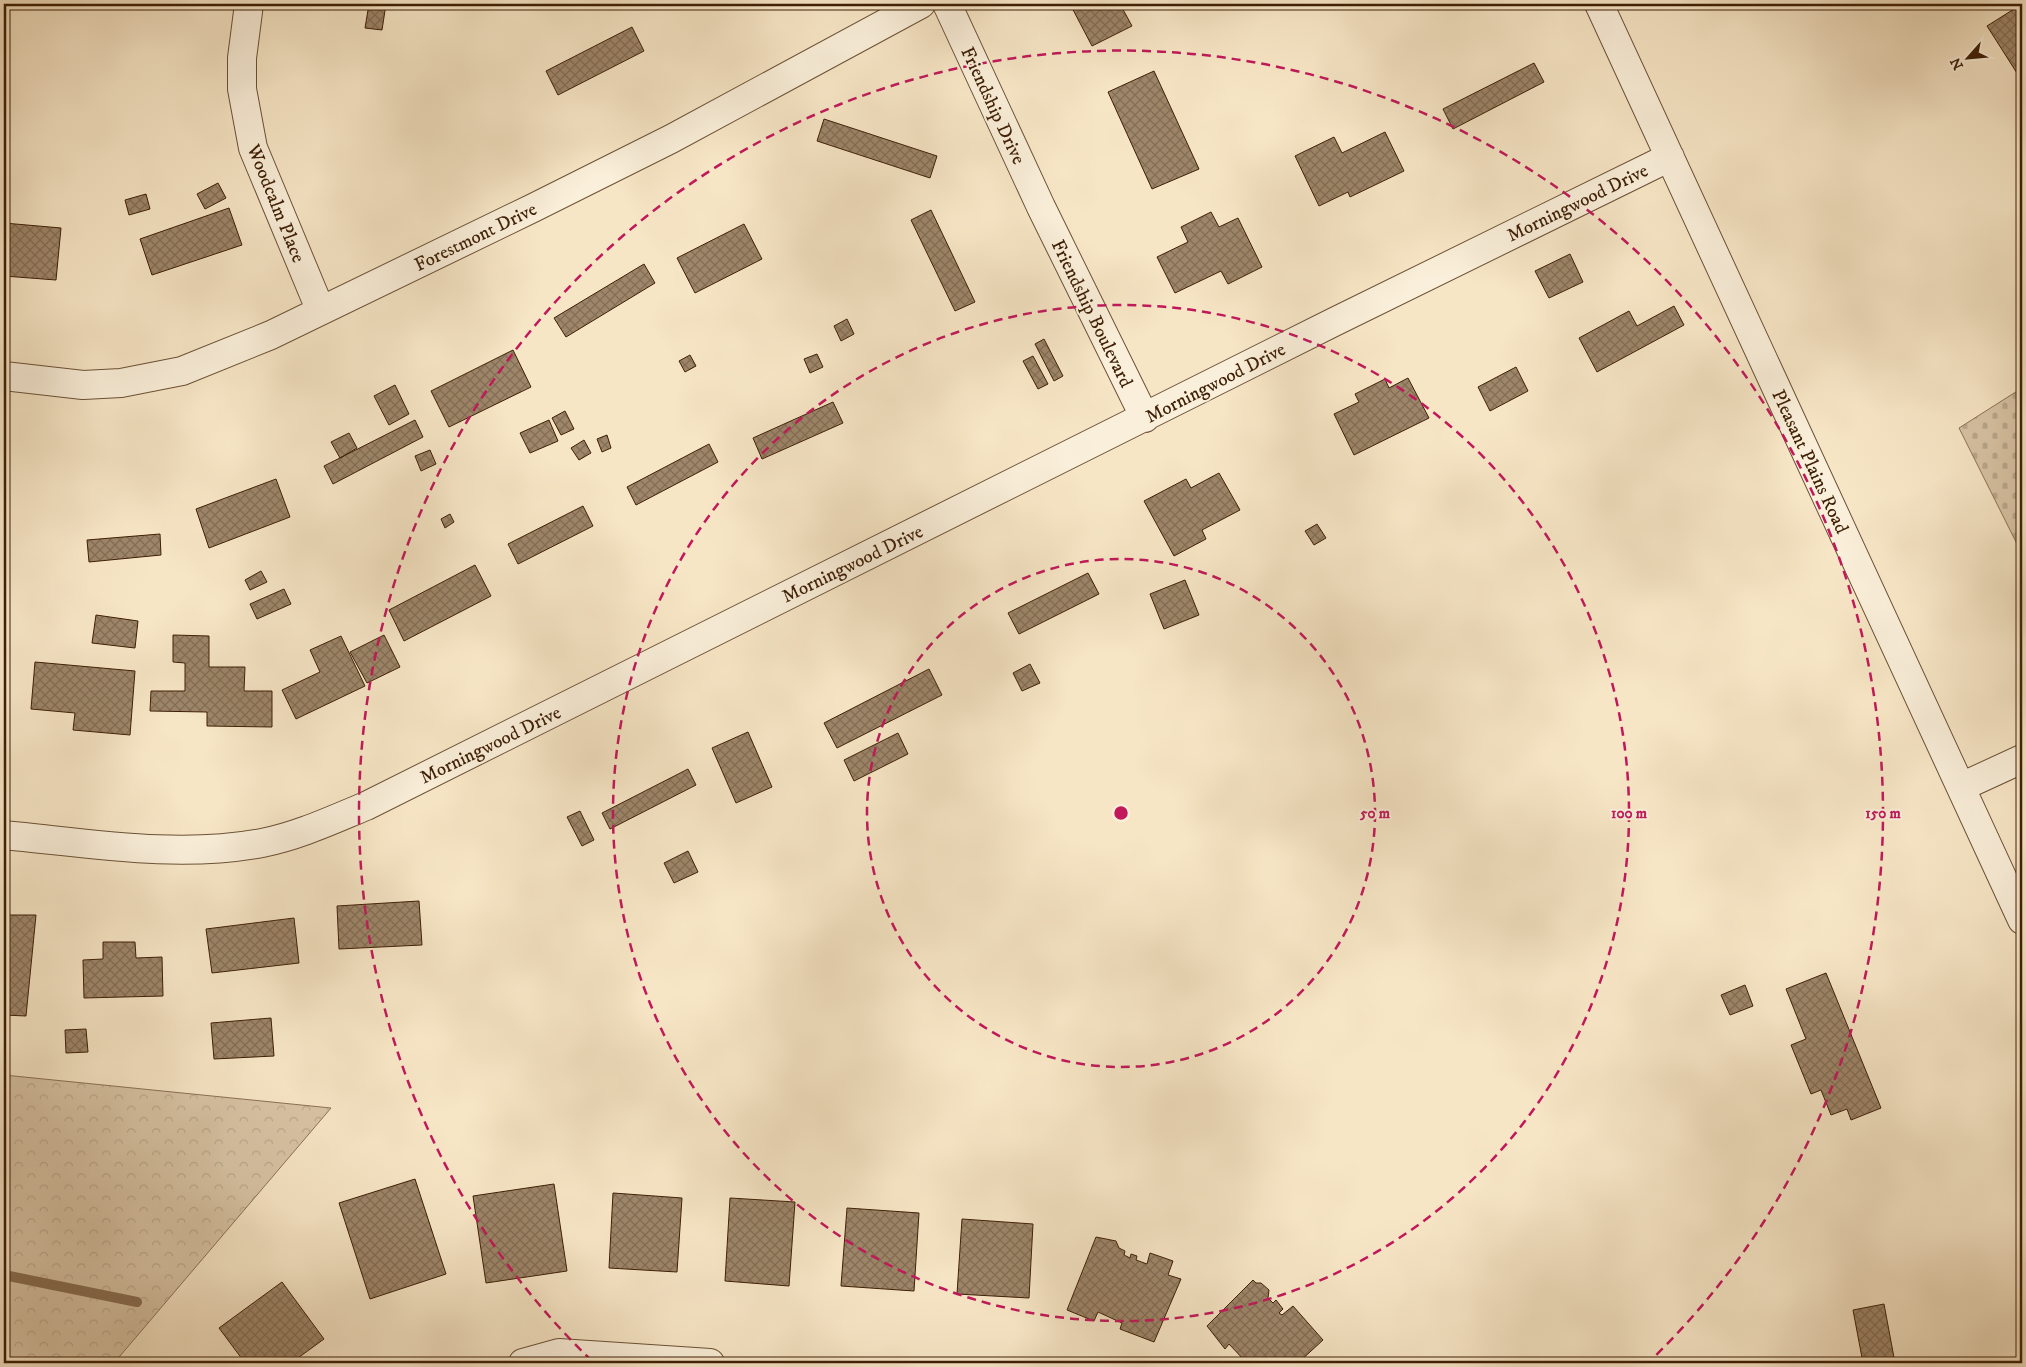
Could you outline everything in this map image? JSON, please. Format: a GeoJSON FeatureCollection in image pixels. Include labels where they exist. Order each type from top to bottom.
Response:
{"type":"FeatureCollection","features":[{"type":"Feature","properties":{"kind":"street","name":"Woodcalm Place"},"geometry":{"type":"LineString","coordinates":[[249,4],[242,58],[242,89],[253,148],[320,310]]}},
{"type":"Feature","properties":{"kind":"street","name":"Forestmont Drive"},"geometry":{"type":"LineString","coordinates":[[4,376],[84,385],[121,383],[182,371],[271,335],[671,139],[921,4]]}},
{"type":"Feature","properties":{"kind":"street","name":"Friendship Drive"},"geometry":{"type":"LineString","coordinates":[[947,4],[1041,207]]}},
{"type":"Feature","properties":{"kind":"street","name":"Pleasant Plains Road"},"geometry":{"type":"LineString","coordinates":[[1599,4],[2022,920]]}},
{"type":"Feature","properties":{"kind":"street","name":"Morningwood Drive"},"geometry":{"type":"LineString","coordinates":[[4,835],[130,847],[226,849],[264,843],[310,829],[366,806],[1334,322],[1670,157]]}},
{"type":"Feature","properties":{"kind":"street","name":"Friendship Boulevard"},"geometry":{"type":"LineString","coordinates":[[1041,207],[1144,418]]}},
{"type":"Feature","properties":{"kind":"street"},"geometry":{"type":"LineString","coordinates":[[1961,787],[2022,759]]}},
{"type":"Feature","properties":{"kind":"street"},"geometry":{"type":"LineString","coordinates":[[523,1363],[559,1353],[710,1363]]}},
{"type":"Feature","properties":{"kind":"green space"},"geometry":{"type":"Polygon","coordinates":[[[2022,388],[2022,554],[1959,428],[2022,388]]]}},
{"type":"Feature","properties":{"kind":"green space"},"geometry":{"type":"Polygon","coordinates":[[[4,1075],[331,1108],[114,1363],[4,1363],[4,1075]]]}},
{"type":"Feature","properties":{"kind":"building"},"geometry":{"type":"Polygon","coordinates":[[[369,4],[386,4],[382,30],[365,28],[369,4]]]}},
{"type":"Feature","properties":{"kind":"building"},"geometry":{"type":"Polygon","coordinates":[[[1070,4],[1120,4],[1132,26],[1092,46],[1070,4]]]}},
{"type":"Feature","properties":{"kind":"building"},"geometry":{"type":"Polygon","coordinates":[[[2022,4],[2022,81],[1987,26],[2022,4]]]}},
{"type":"Feature","properties":{"kind":"building"},"geometry":{"type":"Polygon","coordinates":[[[632,27],[644,51],[558,95],[546,71],[632,27]]]}},
{"type":"Feature","properties":{"kind":"building"},"geometry":{"type":"Polygon","coordinates":[[[1534,63],[1544,82],[1453,129],[1443,109],[1534,63]]]}},
{"type":"Feature","properties":{"kind":"building"},"geometry":{"type":"Polygon","coordinates":[[[1154,71],[1199,169],[1152,189],[1108,92],[1154,71]]]}},
{"type":"Feature","properties":{"kind":"building"},"geometry":{"type":"Polygon","coordinates":[[[824,119],[937,156],[930,178],[817,141],[824,119]]]}},
{"type":"Feature","properties":{"kind":"building"},"geometry":{"type":"Polygon","coordinates":[[[1385,132],[1404,171],[1350,197],[1348,192],[1319,206],[1295,156],[1334,137],[1342,153],[1385,132]]]}},
{"type":"Feature","properties":{"kind":"building"},"geometry":{"type":"Polygon","coordinates":[[[218,183],[226,198],[205,209],[197,194],[218,183]]]}},
{"type":"Feature","properties":{"kind":"building"},"geometry":{"type":"Polygon","coordinates":[[[146,194],[150,209],[129,215],[125,200],[146,194]]]}},
{"type":"Feature","properties":{"kind":"building"},"geometry":{"type":"Polygon","coordinates":[[[229,208],[242,245],[152,275],[140,239],[229,208]]]}},
{"type":"Feature","properties":{"kind":"building"},"geometry":{"type":"Polygon","coordinates":[[[931,210],[975,302],[955,311],[911,220],[931,210]]]}},
{"type":"Feature","properties":{"kind":"building"},"geometry":{"type":"Polygon","coordinates":[[[1211,212],[1219,227],[1238,218],[1262,267],[1228,284],[1221,271],[1175,293],[1157,257],[1188,242],[1181,227],[1211,212]]]}},
{"type":"Feature","properties":{"kind":"building"},"geometry":{"type":"Polygon","coordinates":[[[4,223],[61,228],[56,280],[4,276],[4,223]]]}},
{"type":"Feature","properties":{"kind":"building"},"geometry":{"type":"Polygon","coordinates":[[[744,224],[762,259],[695,293],[677,258],[744,224]]]}},
{"type":"Feature","properties":{"kind":"building"},"geometry":{"type":"Polygon","coordinates":[[[1570,254],[1583,282],[1549,298],[1535,271],[1570,254]]]}},
{"type":"Feature","properties":{"kind":"building"},"geometry":{"type":"Polygon","coordinates":[[[644,264],[655,283],[566,337],[554,318],[644,264]]]}},
{"type":"Feature","properties":{"kind":"building"},"geometry":{"type":"Polygon","coordinates":[[[1674,306],[1684,325],[1597,372],[1579,338],[1629,311],[1637,326],[1674,306]]]}},
{"type":"Feature","properties":{"kind":"building"},"geometry":{"type":"Polygon","coordinates":[[[847,319],[854,334],[841,341],[834,326],[847,319]]]}},
{"type":"Feature","properties":{"kind":"building"},"geometry":{"type":"Polygon","coordinates":[[[1044,339],[1063,376],[1054,381],[1035,344],[1044,339]]]}},
{"type":"Feature","properties":{"kind":"building"},"geometry":{"type":"Polygon","coordinates":[[[513,350],[531,387],[449,427],[431,391],[513,350]]]}},
{"type":"Feature","properties":{"kind":"building"},"geometry":{"type":"Polygon","coordinates":[[[817,354],[823,367],[810,373],[804,359],[817,354]]]}},
{"type":"Feature","properties":{"kind":"building"},"geometry":{"type":"Polygon","coordinates":[[[690,355],[696,366],[685,372],[679,361],[690,355]]]}},
{"type":"Feature","properties":{"kind":"building"},"geometry":{"type":"Polygon","coordinates":[[[1033,356],[1048,384],[1038,389],[1023,361],[1033,356]]]}},
{"type":"Feature","properties":{"kind":"building"},"geometry":{"type":"Polygon","coordinates":[[[1516,367],[1528,391],[1490,411],[1478,387],[1516,367]]]}},
{"type":"Feature","properties":{"kind":"building"},"geometry":{"type":"Polygon","coordinates":[[[1408,378],[1429,418],[1354,455],[1334,414],[1359,402],[1355,394],[1385,379],[1389,388],[1408,378]]]}},
{"type":"Feature","properties":{"kind":"building"},"geometry":{"type":"Polygon","coordinates":[[[395,385],[409,414],[389,425],[374,396],[395,385]]]}},
{"type":"Feature","properties":{"kind":"building"},"geometry":{"type":"Polygon","coordinates":[[[833,402],[843,423],[762,459],[753,438],[833,402]]]}},
{"type":"Feature","properties":{"kind":"building"},"geometry":{"type":"Polygon","coordinates":[[[565,411],[574,429],[561,435],[552,418],[565,411]]]}},
{"type":"Feature","properties":{"kind":"building"},"geometry":{"type":"Polygon","coordinates":[[[415,420],[423,437],[333,484],[324,466],[415,420]]]}},
{"type":"Feature","properties":{"kind":"building"},"geometry":{"type":"Polygon","coordinates":[[[549,420],[558,441],[530,453],[520,433],[549,420]]]}},
{"type":"Feature","properties":{"kind":"building"},"geometry":{"type":"Polygon","coordinates":[[[349,433],[357,448],[340,458],[331,442],[349,433]]]}},
{"type":"Feature","properties":{"kind":"building"},"geometry":{"type":"Polygon","coordinates":[[[607,435],[611,448],[602,452],[597,439],[607,435]]]}},
{"type":"Feature","properties":{"kind":"building"},"geometry":{"type":"Polygon","coordinates":[[[584,440],[591,453],[579,460],[571,448],[584,440]]]}},
{"type":"Feature","properties":{"kind":"building"},"geometry":{"type":"Polygon","coordinates":[[[709,444],[718,462],[636,505],[627,487],[709,444]]]}},
{"type":"Feature","properties":{"kind":"building"},"geometry":{"type":"Polygon","coordinates":[[[430,450],[436,464],[421,471],[415,456],[430,450]]]}},
{"type":"Feature","properties":{"kind":"building"},"geometry":{"type":"Polygon","coordinates":[[[1219,473],[1240,510],[1202,530],[1206,539],[1174,556],[1144,501],[1186,479],[1191,488],[1219,473]]]}},
{"type":"Feature","properties":{"kind":"building"},"geometry":{"type":"Polygon","coordinates":[[[276,479],[290,517],[209,548],[196,509],[276,479]]]}},
{"type":"Feature","properties":{"kind":"building"},"geometry":{"type":"Polygon","coordinates":[[[583,506],[593,526],[518,564],[508,544],[583,506]]]}},
{"type":"Feature","properties":{"kind":"building"},"geometry":{"type":"Polygon","coordinates":[[[450,514],[454,522],[445,528],[441,519],[450,514]]]}},
{"type":"Feature","properties":{"kind":"building"},"geometry":{"type":"Polygon","coordinates":[[[1317,524],[1326,538],[1314,545],[1305,531],[1317,524]]]}},
{"type":"Feature","properties":{"kind":"building"},"geometry":{"type":"Polygon","coordinates":[[[160,534],[161,555],[89,562],[87,540],[160,534]]]}},
{"type":"Feature","properties":{"kind":"building"},"geometry":{"type":"Polygon","coordinates":[[[475,565],[491,596],[404,641],[389,610],[475,565]]]}},
{"type":"Feature","properties":{"kind":"building"},"geometry":{"type":"Polygon","coordinates":[[[261,571],[267,582],[250,590],[245,580],[261,571]]]}},
{"type":"Feature","properties":{"kind":"building"},"geometry":{"type":"Polygon","coordinates":[[[1088,573],[1099,594],[1019,634],[1008,613],[1088,573]]]}},
{"type":"Feature","properties":{"kind":"building"},"geometry":{"type":"Polygon","coordinates":[[[1185,580],[1199,615],[1164,629],[1150,594],[1185,580]]]}},
{"type":"Feature","properties":{"kind":"building"},"geometry":{"type":"Polygon","coordinates":[[[284,589],[291,604],[257,619],[250,604],[284,589]]]}},
{"type":"Feature","properties":{"kind":"building"},"geometry":{"type":"Polygon","coordinates":[[[96,615],[138,621],[135,648],[92,643],[96,615]]]}},
{"type":"Feature","properties":{"kind":"building"},"geometry":{"type":"Polygon","coordinates":[[[173,635],[209,636],[209,667],[245,667],[244,691],[272,691],[272,727],[207,726],[207,712],[150,711],[151,691],[185,691],[185,663],[173,662],[173,635]]]}},
{"type":"Feature","properties":{"kind":"building"},"geometry":{"type":"Polygon","coordinates":[[[384,635],[400,667],[367,683],[350,652],[384,635]]]}},
{"type":"Feature","properties":{"kind":"building"},"geometry":{"type":"Polygon","coordinates":[[[341,636],[365,686],[296,719],[282,690],[320,672],[310,650],[341,636]]]}},
{"type":"Feature","properties":{"kind":"building"},"geometry":{"type":"Polygon","coordinates":[[[35,662],[135,671],[130,735],[73,730],[75,713],[31,709],[35,662]]]}},
{"type":"Feature","properties":{"kind":"building"},"geometry":{"type":"Polygon","coordinates":[[[1030,664],[1040,683],[1022,691],[1013,673],[1030,664]]]}},
{"type":"Feature","properties":{"kind":"building"},"geometry":{"type":"Polygon","coordinates":[[[929,669],[942,695],[837,748],[824,723],[929,669]]]}},
{"type":"Feature","properties":{"kind":"building"},"geometry":{"type":"Polygon","coordinates":[[[748,732],[772,787],[736,803],[712,748],[748,732]]]}},
{"type":"Feature","properties":{"kind":"building"},"geometry":{"type":"Polygon","coordinates":[[[898,733],[908,754],[854,781],[844,760],[898,733]]]}},
{"type":"Feature","properties":{"kind":"building"},"geometry":{"type":"Polygon","coordinates":[[[688,769],[696,785],[610,829],[602,813],[688,769]]]}},
{"type":"Feature","properties":{"kind":"building"},"geometry":{"type":"Polygon","coordinates":[[[580,811],[594,840],[582,846],[567,817],[580,811]]]}},
{"type":"Feature","properties":{"kind":"building"},"geometry":{"type":"Polygon","coordinates":[[[688,851],[698,872],[674,883],[664,863],[688,851]]]}},
{"type":"Feature","properties":{"kind":"building"},"geometry":{"type":"Polygon","coordinates":[[[419,901],[422,945],[339,949],[337,906],[419,901]]]}},
{"type":"Feature","properties":{"kind":"building"},"geometry":{"type":"Polygon","coordinates":[[[4,915],[36,915],[26,1016],[4,1015],[4,915]]]}},
{"type":"Feature","properties":{"kind":"building"},"geometry":{"type":"Polygon","coordinates":[[[294,918],[299,963],[212,973],[206,929],[294,918]]]}},
{"type":"Feature","properties":{"kind":"building"},"geometry":{"type":"Polygon","coordinates":[[[103,942],[135,942],[136,958],[162,957],[163,996],[84,998],[83,960],[103,959],[103,942]]]}},
{"type":"Feature","properties":{"kind":"building"},"geometry":{"type":"Polygon","coordinates":[[[1826,973],[1881,1108],[1851,1120],[1847,1109],[1831,1115],[1821,1090],[1811,1094],[1791,1045],[1806,1039],[1786,989],[1826,973]]]}},
{"type":"Feature","properties":{"kind":"building"},"geometry":{"type":"Polygon","coordinates":[[[1745,985],[1753,1006],[1730,1015],[1721,995],[1745,985]]]}},
{"type":"Feature","properties":{"kind":"building"},"geometry":{"type":"Polygon","coordinates":[[[271,1018],[274,1056],[214,1059],[211,1023],[271,1018]]]}},
{"type":"Feature","properties":{"kind":"building"},"geometry":{"type":"Polygon","coordinates":[[[86,1029],[88,1052],[66,1053],[65,1030],[86,1029]]]}},
{"type":"Feature","properties":{"kind":"building"},"geometry":{"type":"Polygon","coordinates":[[[415,1179],[446,1274],[370,1299],[339,1203],[415,1179]]]}},
{"type":"Feature","properties":{"kind":"building"},"geometry":{"type":"Polygon","coordinates":[[[554,1184],[567,1271],[486,1283],[473,1196],[554,1184]]]}},
{"type":"Feature","properties":{"kind":"building"},"geometry":{"type":"Polygon","coordinates":[[[613,1193],[682,1198],[677,1272],[609,1268],[613,1193]]]}},
{"type":"Feature","properties":{"kind":"building"},"geometry":{"type":"Polygon","coordinates":[[[730,1198],[795,1202],[789,1286],[725,1281],[730,1198]]]}},
{"type":"Feature","properties":{"kind":"building"},"geometry":{"type":"Polygon","coordinates":[[[847,1208],[919,1213],[914,1291],[841,1286],[847,1208]]]}},
{"type":"Feature","properties":{"kind":"building"},"geometry":{"type":"Polygon","coordinates":[[[962,1219],[1033,1224],[1029,1298],[957,1294],[962,1219]]]}},
{"type":"Feature","properties":{"kind":"building"},"geometry":{"type":"Polygon","coordinates":[[[1096,1237],[1116,1241],[1119,1248],[1125,1251],[1124,1255],[1130,1258],[1131,1254],[1137,1256],[1136,1260],[1147,1264],[1150,1253],[1173,1261],[1168,1275],[1181,1279],[1154,1342],[1120,1329],[1122,1323],[1098,1312],[1094,1321],[1067,1310],[1096,1237]]]}},
{"type":"Feature","properties":{"kind":"building"},"geometry":{"type":"Polygon","coordinates":[[[1253,1280],[1256,1283],[1261,1283],[1269,1290],[1268,1298],[1273,1303],[1276,1300],[1283,1309],[1279,1313],[1282,1315],[1293,1306],[1323,1340],[1298,1363],[1243,1363],[1245,1361],[1229,1344],[1225,1349],[1207,1326],[1253,1280]]]}},
{"type":"Feature","properties":{"kind":"building"},"geometry":{"type":"Polygon","coordinates":[[[282,1282],[324,1339],[291,1363],[245,1363],[219,1328],[282,1282]]]}},
{"type":"Feature","properties":{"kind":"building"},"geometry":{"type":"Polygon","coordinates":[[[1884,1304],[1895,1363],[1863,1363],[1853,1310],[1884,1304]]]}},
{"type":"Feature","properties":{"kind":"waterway"},"geometry":{"type":"LineString","coordinates":[[4,1275],[137,1302]]}}]}
